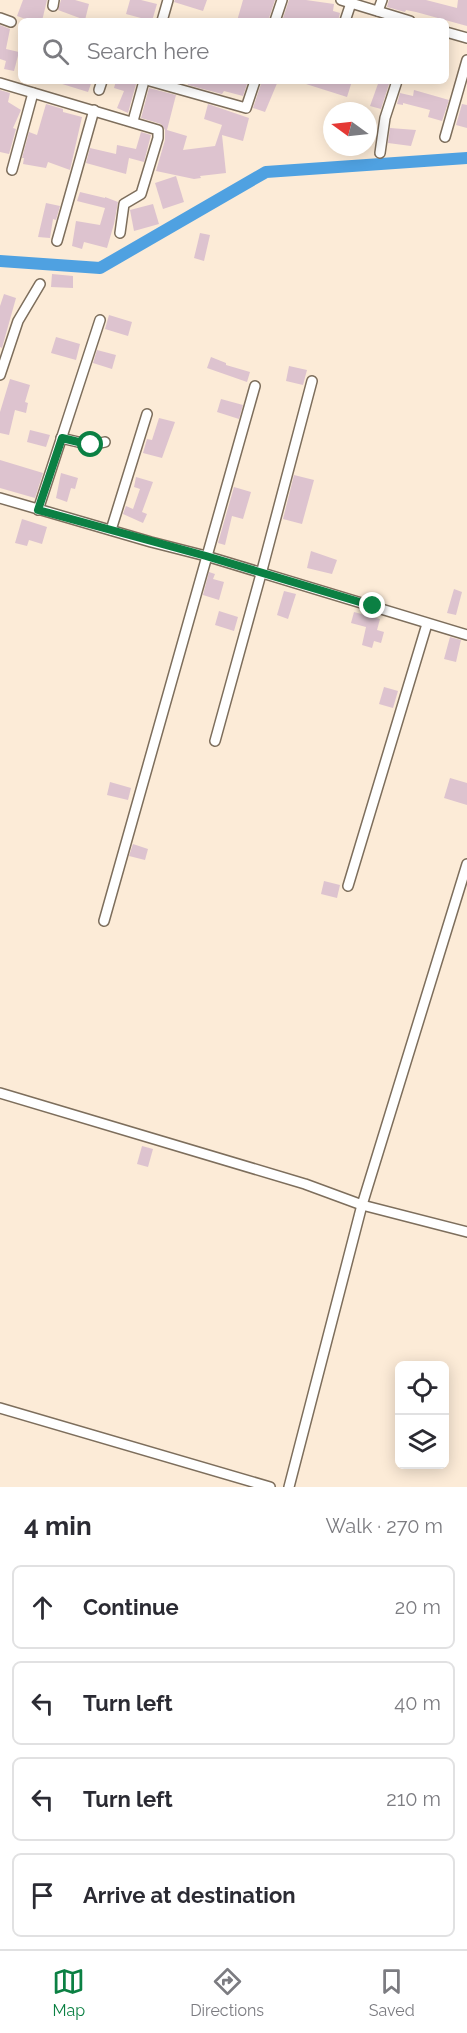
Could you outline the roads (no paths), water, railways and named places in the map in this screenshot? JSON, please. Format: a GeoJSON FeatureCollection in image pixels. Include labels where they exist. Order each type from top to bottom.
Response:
{"type":"FeatureCollection","features":[{"type":"Feature","properties":{"kind":"street"},"geometry":{"type":"LineString","coordinates":[[163,18],[168,0]]}},
{"type":"Feature","properties":{"kind":"street"},"geometry":{"type":"LineString","coordinates":[[276,18],[282,0]]}},
{"type":"Feature","properties":{"kind":"street"},"geometry":{"type":"LineString","coordinates":[[341,0],[400,18]]}},
{"type":"Feature","properties":{"kind":"street"},"geometry":{"type":"LineString","coordinates":[[378,11],[382,0]]}},
{"type":"Feature","properties":{"kind":"street"},"geometry":{"type":"LineString","coordinates":[[346,18],[351,3]]}},
{"type":"Feature","properties":{"kind":"street"},"geometry":{"type":"LineString","coordinates":[[0,18],[11,22]]}},
{"type":"Feature","properties":{"kind":"street"},"geometry":{"type":"LineString","coordinates":[[449,33],[467,38]]}},
{"type":"Feature","properties":{"kind":"street"},"geometry":{"type":"LineString","coordinates":[[445,137],[467,60]]}},
{"type":"Feature","properties":{"kind":"street"},"geometry":{"type":"LineString","coordinates":[[0,83],[155,128],[158,133],[141,194],[124,204],[120,233]]}},
{"type":"Feature","properties":{"kind":"street"},"geometry":{"type":"LineString","coordinates":[[133,121],[143,84]]}},
{"type":"Feature","properties":{"kind":"street"},"geometry":{"type":"LineString","coordinates":[[161,84],[246,108],[254,84]]}},
{"type":"Feature","properties":{"kind":"street"},"geometry":{"type":"LineString","coordinates":[[380,153],[385,118],[396,84]]}},
{"type":"Feature","properties":{"kind":"street"},"geometry":{"type":"LineString","coordinates":[[12,170],[33,93]]}},
{"type":"Feature","properties":{"kind":"street"},"geometry":{"type":"LineString","coordinates":[[57,241],[94,110]]}},
{"type":"Feature","properties":{"kind":"street"},"geometry":{"type":"LineString","coordinates":[[0,375],[18,321],[40,284]]}},
{"type":"Feature","properties":{"kind":"street"},"geometry":{"type":"LineString","coordinates":[[38,510],[100,320]]}},
{"type":"Feature","properties":{"kind":"street"},"geometry":{"type":"LineString","coordinates":[[215,741],[312,381]]}},
{"type":"Feature","properties":{"kind":"street"},"geometry":{"type":"LineString","coordinates":[[104,921],[255,386]]}},
{"type":"Feature","properties":{"kind":"street"},"geometry":{"type":"LineString","coordinates":[[111,530],[147,414]]}},
{"type":"Feature","properties":{"kind":"street"},"geometry":{"type":"LineString","coordinates":[[62,438],[91,445],[105,442]]}},
{"type":"Feature","properties":{"kind":"street"},"geometry":{"type":"LineString","coordinates":[[0,498],[357,600],[467,635]]}},
{"type":"Feature","properties":{"kind":"street"},"geometry":{"type":"LineString","coordinates":[[348,886],[428,624]]}},
{"type":"Feature","properties":{"kind":"street"},"geometry":{"type":"LineString","coordinates":[[289,1487],[362,1204],[467,864]]}},
{"type":"Feature","properties":{"kind":"street"},"geometry":{"type":"LineString","coordinates":[[0,1093],[305,1184],[362,1204],[467,1232]]}},
{"type":"Feature","properties":{"kind":"street"},"geometry":{"type":"LineString","coordinates":[[0,1408],[270,1487]]}},
{"type":"Feature","properties":{"kind":"waterway"},"geometry":{"type":"LineString","coordinates":[[0,261],[100,268],[266,172],[467,158]]}}]}
